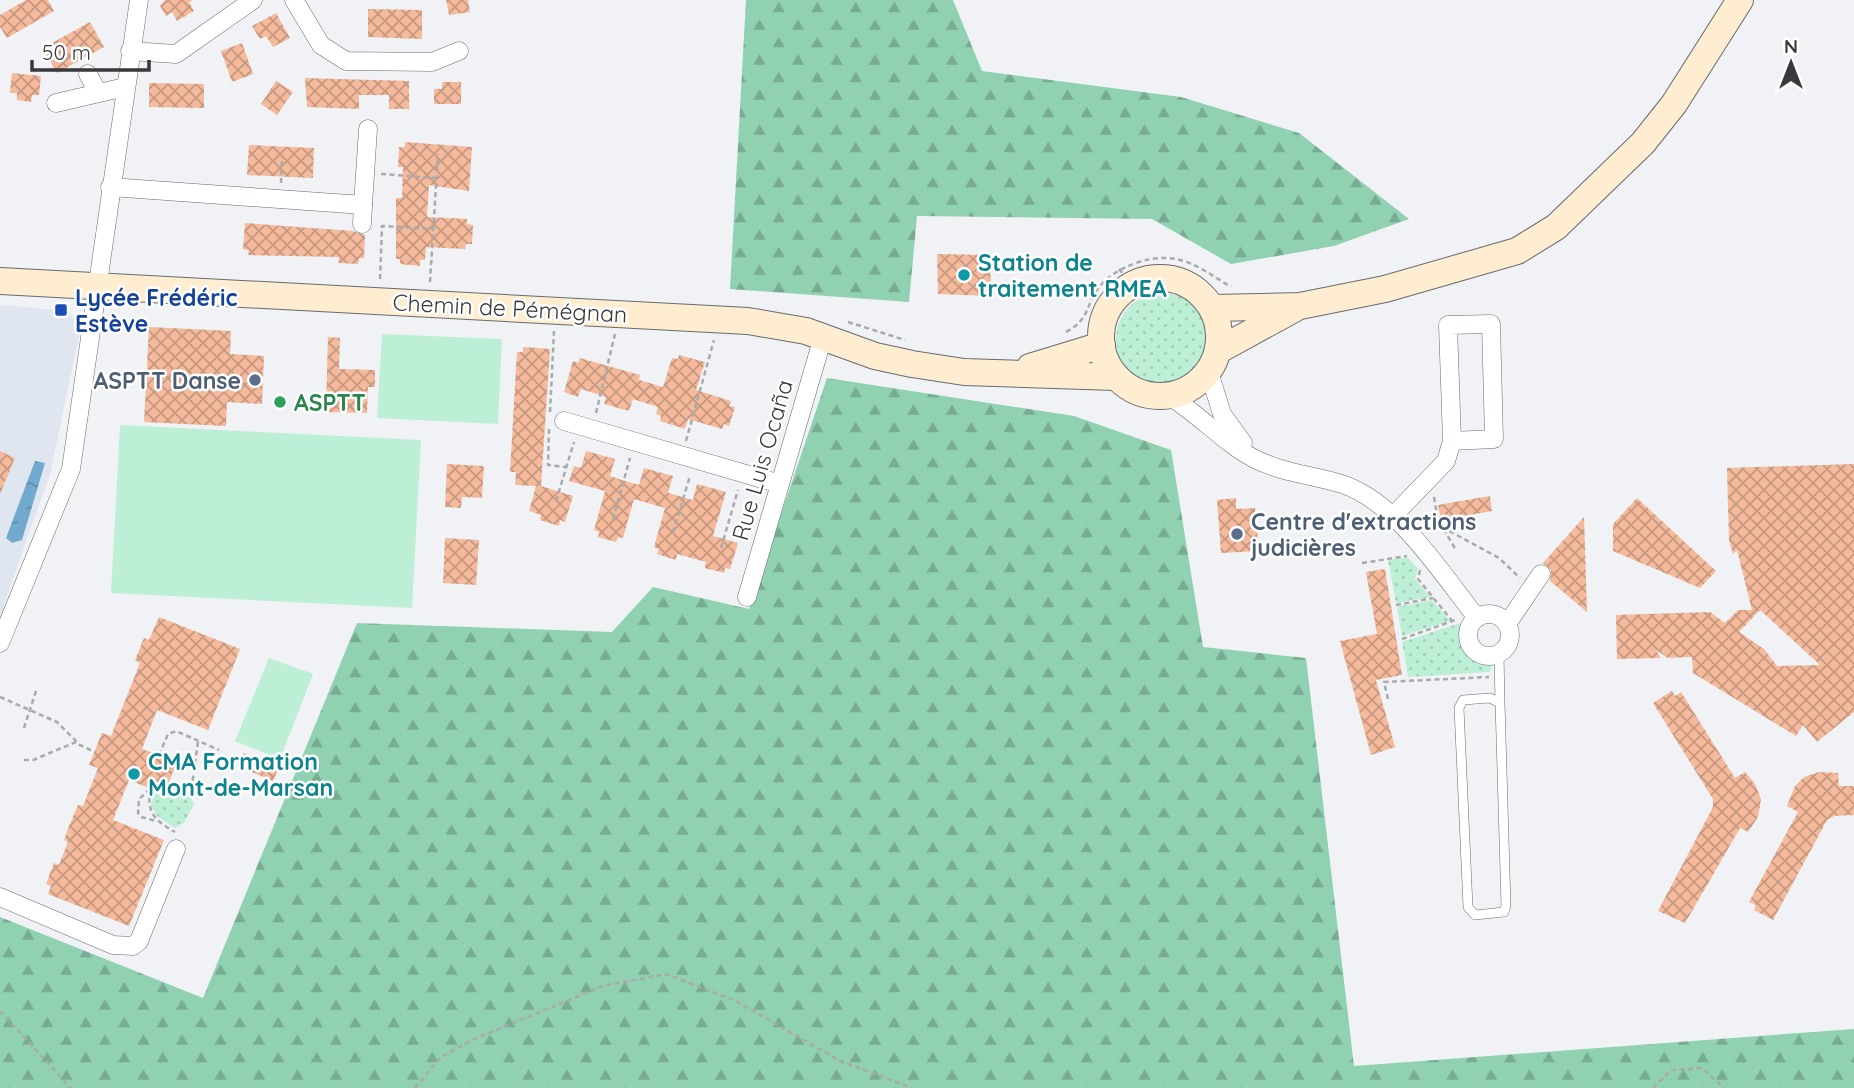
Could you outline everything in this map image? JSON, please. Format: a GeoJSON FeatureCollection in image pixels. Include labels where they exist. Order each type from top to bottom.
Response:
{"type":"FeatureCollection","features":[{"type":"Feature","properties":{"kind":"street"},"geometry":{"type":"LineString","coordinates":[[0,643],[71,469],[100,286],[110,187],[139,0]]}},
{"type":"Feature","properties":{"kind":"street"},"geometry":{"type":"LineString","coordinates":[[130,51],[176,54],[253,0]]}},
{"type":"Feature","properties":{"kind":"street"},"geometry":{"type":"LineString","coordinates":[[294,0],[321,45],[346,61],[432,62],[459,51]]}},
{"type":"Feature","properties":{"kind":"street"},"geometry":{"type":"LineString","coordinates":[[1212,308],[1300,306],[1385,289],[1517,251],[1556,227],[1643,143],[1674,104],[1740,0]]}},
{"type":"Feature","properties":{"kind":"street"},"geometry":{"type":"LineString","coordinates":[[88,74],[97,92]]}},
{"type":"Feature","properties":{"kind":"street"},"geometry":{"type":"LineString","coordinates":[[56,103],[125,87]]}},
{"type":"Feature","properties":{"kind":"street"},"geometry":{"type":"LineString","coordinates":[[362,224],[368,130]]}},
{"type":"Feature","properties":{"kind":"street"},"geometry":{"type":"LineString","coordinates":[[110,187],[281,197],[363,205]]}},
{"type":"Feature","properties":{"kind":"street"},"geometry":{"type":"LineString","coordinates":[[1253,458],[1222,414],[1214,361],[1220,328],[1212,308],[1198,290],[1177,280],[1126,277],[1102,327],[1101,345],[1106,362],[1116,377],[1131,389],[1150,396],[1169,396],[1191,388],[1214,361],[1300,306]]}},
{"type":"Feature","properties":{"kind":"street","name":"Chemin de Pémégnan"},"geometry":{"type":"LineString","coordinates":[[0,281],[720,320],[777,325],[823,337],[875,356],[964,372],[1116,377]]}},
{"type":"Feature","properties":{"kind":"street"},"geometry":{"type":"LineString","coordinates":[[1392,516],[1446,461],[1452,441],[1448,326],[1491,324],[1494,439],[1452,441]]}},
{"type":"Feature","properties":{"kind":"street","name":"Rue Luis Ocaña"},"geometry":{"type":"LineString","coordinates":[[747,597],[823,337]]}},
{"type":"Feature","properties":{"kind":"street","name":"Chemin de Pémégnan"},"geometry":{"type":"LineString","coordinates":[[1013,373],[1101,345]]}},
{"type":"Feature","properties":{"kind":"street"},"geometry":{"type":"LineString","coordinates":[[1169,396],[1191,409],[1253,458],[1284,471],[1344,484],[1392,516],[1477,618]]}},
{"type":"Feature","properties":{"kind":"street"},"geometry":{"type":"LineString","coordinates":[[579,423],[689,454],[780,484]]}},
{"type":"Feature","properties":{"kind":"street"},"geometry":{"type":"LineString","coordinates":[[1507,624],[1490,614],[1477,618],[1469,629],[1470,642],[1485,655],[1499,653],[1508,643],[1507,624],[1541,574]]}},
{"type":"Feature","properties":{"kind":"street"},"geometry":{"type":"LineString","coordinates":[[0,897],[113,945],[133,946],[139,941],[180,842]]}},
{"type":"Feature","properties":{"kind":"lane"},"geometry":{"type":"LineString","coordinates":[[1499,653],[1506,906],[1504,912],[1475,915],[1468,907],[1459,708],[1464,700],[1490,698],[1500,703]]}},
{"type":"Feature","properties":{"kind":"path"},"geometry":{"type":"LineString","coordinates":[[430,286],[438,154]]}},
{"type":"Feature","properties":{"kind":"path"},"geometry":{"type":"LineString","coordinates":[[281,197],[282,159]]}},
{"type":"Feature","properties":{"kind":"path"},"geometry":{"type":"LineString","coordinates":[[365,173],[437,178]]}},
{"type":"Feature","properties":{"kind":"path"},"geometry":{"type":"LineString","coordinates":[[380,282],[382,226],[433,229]]}},
{"type":"Feature","properties":{"kind":"path"},"geometry":{"type":"LineString","coordinates":[[1080,325],[1099,288],[1126,277],[1156,256],[1176,258],[1196,265],[1236,290]]}},
{"type":"Feature","properties":{"kind":"path"},"geometry":{"type":"LineString","coordinates":[[555,310],[548,466],[566,467]]}},
{"type":"Feature","properties":{"kind":"path"},"geometry":{"type":"LineString","coordinates":[[555,501],[579,423],[620,314]]}},
{"type":"Feature","properties":{"kind":"path"},"geometry":{"type":"LineString","coordinates":[[673,532],[720,320]]}},
{"type":"Feature","properties":{"kind":"path"},"geometry":{"type":"LineString","coordinates":[[612,519],[630,458]]}},
{"type":"Feature","properties":{"kind":"path"},"geometry":{"type":"LineString","coordinates":[[721,548],[743,473]]}},
{"type":"Feature","properties":{"kind":"path"},"geometry":{"type":"LineString","coordinates":[[1430,476],[1442,527],[1456,550]]}},
{"type":"Feature","properties":{"kind":"path"},"geometry":{"type":"LineString","coordinates":[[1442,527],[1499,558],[1530,589]]}},
{"type":"Feature","properties":{"kind":"path"},"geometry":{"type":"LineString","coordinates":[[1362,563],[1406,555],[1412,558]]}},
{"type":"Feature","properties":{"kind":"path"},"geometry":{"type":"LineString","coordinates":[[1420,567],[1418,579],[1453,622]]}},
{"type":"Feature","properties":{"kind":"path"},"geometry":{"type":"LineString","coordinates":[[1396,605],[1433,598]]}},
{"type":"Feature","properties":{"kind":"path"},"geometry":{"type":"LineString","coordinates":[[1402,639],[1458,619]]}},
{"type":"Feature","properties":{"kind":"path"},"geometry":{"type":"LineString","coordinates":[[1388,699],[1384,682],[1499,676]]}},
{"type":"Feature","properties":{"kind":"path"},"geometry":{"type":"LineString","coordinates":[[24,728],[37,688]]}},
{"type":"Feature","properties":{"kind":"path"},"geometry":{"type":"LineString","coordinates":[[0,697],[57,722],[76,742],[95,752]]}},
{"type":"Feature","properties":{"kind":"path"},"geometry":{"type":"LineString","coordinates":[[159,755],[168,734],[176,731],[219,750]]}},
{"type":"Feature","properties":{"kind":"path"},"geometry":{"type":"LineString","coordinates":[[24,760],[33,760],[76,742]]}},
{"type":"Feature","properties":{"kind":"path"},"geometry":{"type":"LineString","coordinates":[[198,742],[192,785],[200,796]]}},
{"type":"Feature","properties":{"kind":"path"},"geometry":{"type":"LineString","coordinates":[[156,822],[148,807],[150,789],[139,799],[138,813],[141,817],[156,822],[180,842]]}},
{"type":"Feature","properties":{"kind":"path"},"geometry":{"type":"LineString","coordinates":[[415,1088],[441,1057],[472,1040],[603,986],[666,974],[736,1001],[840,1061],[912,1088]]}},
{"type":"Feature","properties":{"kind":"path"},"geometry":{"type":"LineString","coordinates":[[0,1011],[71,1088]]}},
{"type":"Feature","properties":{"kind":"path"},"geometry":{"type":"LineString","coordinates":[[1653,1088],[1671,1070],[1702,1068],[1724,1088]]}},
{"type":"Feature","properties":{"kind":"shaded area"},"geometry":{"type":"Polygon","coordinates":[[[0,305],[67,311],[81,327],[50,474],[0,616],[0,305]]]}},
{"type":"Feature","properties":{"kind":"green space"},"geometry":{"type":"Polygon","coordinates":[[[746,0],[953,0],[982,71],[1181,97],[1299,133],[1409,219],[1334,246],[1231,264],[1152,219],[917,216],[909,302],[730,289],[746,0]]]}},
{"type":"Feature","properties":{"kind":"green space"},"geometry":{"type":"Polygon","coordinates":[[[1162,293],[1180,296],[1195,306],[1205,321],[1208,339],[1205,357],[1195,372],[1180,382],[1162,385],[1144,382],[1129,372],[1119,357],[1116,339],[1119,321],[1129,306],[1144,296],[1162,293]]]}},
{"type":"Feature","properties":{"kind":"green space"},"geometry":{"type":"Polygon","coordinates":[[[382,334],[502,339],[498,424],[377,418],[382,334]]]}},
{"type":"Feature","properties":{"kind":"green space"},"geometry":{"type":"Polygon","coordinates":[[[827,378],[1074,416],[1171,450],[1203,647],[1306,658],[1354,1066],[1854,1029],[1854,1088],[0,1088],[0,917],[203,998],[357,623],[612,632],[653,587],[749,609],[827,378]]]}},
{"type":"Feature","properties":{"kind":"green space"},"geometry":{"type":"Polygon","coordinates":[[[120,425],[421,440],[412,608],[111,593],[120,425]]]}},
{"type":"Feature","properties":{"kind":"green space"},"geometry":{"type":"Polygon","coordinates":[[[1407,557],[1418,568],[1415,579],[1430,597],[1396,603],[1388,560],[1407,557]]]}},
{"type":"Feature","properties":{"kind":"green space"},"geometry":{"type":"Polygon","coordinates":[[[1432,600],[1450,621],[1402,636],[1397,607],[1432,600]]]}},
{"type":"Feature","properties":{"kind":"green space"},"geometry":{"type":"Polygon","coordinates":[[[1460,623],[1462,639],[1468,651],[1492,666],[1490,672],[1408,677],[1402,642],[1460,623]]]}},
{"type":"Feature","properties":{"kind":"green space"},"geometry":{"type":"Polygon","coordinates":[[[269,658],[313,674],[280,759],[235,741],[269,658]]]}},
{"type":"Feature","properties":{"kind":"green space"},"geometry":{"type":"Polygon","coordinates":[[[188,791],[194,804],[184,823],[175,828],[157,816],[151,805],[154,793],[166,798],[188,791]]]}},
{"type":"Feature","properties":{"kind":"water"},"geometry":{"type":"Polygon","coordinates":[[[35,461],[45,463],[22,540],[12,543],[6,538],[35,461]]]}},
{"type":"Feature","properties":{"kind":"building"},"geometry":{"type":"Polygon","coordinates":[[[26,0],[48,0],[54,11],[7,38],[0,27],[0,15],[26,0]]]}},
{"type":"Feature","properties":{"kind":"building"},"geometry":{"type":"Polygon","coordinates":[[[165,0],[193,0],[189,2],[194,11],[177,21],[172,12],[166,16],[160,6],[165,0]]]}},
{"type":"Feature","properties":{"kind":"building"},"geometry":{"type":"Polygon","coordinates":[[[446,0],[468,0],[470,12],[449,15],[446,0]]]}},
{"type":"Feature","properties":{"kind":"building"},"geometry":{"type":"Polygon","coordinates":[[[368,9],[422,10],[422,39],[368,37],[368,9]]]}},
{"type":"Feature","properties":{"kind":"building"},"geometry":{"type":"Polygon","coordinates":[[[276,13],[290,38],[273,47],[266,36],[260,39],[252,26],[276,13]]]}},
{"type":"Feature","properties":{"kind":"building"},"geometry":{"type":"Polygon","coordinates":[[[90,22],[104,47],[57,73],[43,48],[90,22]]]}},
{"type":"Feature","properties":{"kind":"building"},"geometry":{"type":"Polygon","coordinates":[[[242,43],[253,74],[232,82],[221,51],[242,43]]]}},
{"type":"Feature","properties":{"kind":"building"},"geometry":{"type":"Polygon","coordinates":[[[12,73],[41,76],[39,95],[32,95],[31,102],[17,100],[17,93],[10,93],[12,73]]]}},
{"type":"Feature","properties":{"kind":"building"},"geometry":{"type":"Polygon","coordinates":[[[305,78],[409,81],[409,109],[389,109],[389,95],[359,95],[359,109],[307,107],[305,78]]]}},
{"type":"Feature","properties":{"kind":"building"},"geometry":{"type":"Polygon","coordinates":[[[276,81],[293,92],[277,115],[261,104],[276,81]]]}},
{"type":"Feature","properties":{"kind":"building"},"geometry":{"type":"Polygon","coordinates":[[[442,82],[461,82],[461,104],[434,104],[434,89],[442,89],[442,82]]]}},
{"type":"Feature","properties":{"kind":"building"},"geometry":{"type":"Polygon","coordinates":[[[149,83],[204,84],[204,108],[149,107],[149,83]]]}},
{"type":"Feature","properties":{"kind":"building"},"geometry":{"type":"Polygon","coordinates":[[[405,142],[472,147],[469,191],[429,185],[427,217],[467,219],[467,224],[473,225],[472,244],[466,244],[465,249],[426,247],[425,260],[420,260],[420,266],[400,264],[400,259],[396,259],[396,198],[402,198],[403,167],[398,167],[399,147],[405,147],[405,142]]]}},
{"type":"Feature","properties":{"kind":"building"},"geometry":{"type":"Polygon","coordinates":[[[249,145],[314,148],[313,178],[247,175],[249,145]]]}},
{"type":"Feature","properties":{"kind":"building"},"geometry":{"type":"Polygon","coordinates":[[[245,223],[353,231],[365,235],[364,258],[359,258],[358,264],[338,263],[339,257],[248,255],[249,250],[243,249],[245,223]]]}},
{"type":"Feature","properties":{"kind":"building","name":"Station de traitement RMEA"},"geometry":{"type":"Polygon","coordinates":[[[937,254],[990,255],[991,296],[938,294],[937,254]]]}},
{"type":"Feature","properties":{"kind":"building"},"geometry":{"type":"Polygon","coordinates":[[[149,327],[231,331],[230,354],[264,356],[262,404],[227,402],[226,426],[144,422],[149,327]]]}},
{"type":"Feature","properties":{"kind":"building"},"geometry":{"type":"Polygon","coordinates":[[[328,337],[340,338],[339,369],[375,370],[375,387],[368,387],[367,413],[326,412],[328,337]]]}},
{"type":"Feature","properties":{"kind":"building"},"geometry":{"type":"Polygon","coordinates":[[[523,347],[550,349],[541,486],[573,496],[565,522],[560,520],[559,526],[540,520],[541,515],[529,511],[536,486],[515,485],[516,472],[510,472],[517,352],[523,352],[523,347]]]}},
{"type":"Feature","properties":{"kind":"building"},"geometry":{"type":"Polygon","coordinates":[[[679,355],[705,362],[696,390],[731,401],[729,406],[735,407],[729,426],[724,424],[722,429],[688,419],[685,429],[660,421],[661,416],[656,414],[658,407],[633,399],[629,411],[604,404],[606,397],[581,389],[578,397],[564,392],[573,361],[578,363],[580,358],[640,375],[639,380],[663,387],[672,358],[678,359],[679,355]]]}},
{"type":"Feature","properties":{"kind":"building"},"geometry":{"type":"Polygon","coordinates":[[[0,451],[15,458],[0,494],[0,451]]]}},
{"type":"Feature","properties":{"kind":"building"},"geometry":{"type":"Polygon","coordinates":[[[586,451],[615,459],[610,476],[639,485],[644,468],[673,476],[668,493],[693,500],[697,484],[726,492],[713,536],[738,543],[730,569],[725,568],[724,573],[705,568],[706,562],[677,554],[676,560],[657,554],[659,549],[654,547],[665,508],[634,499],[623,538],[618,537],[616,542],[598,537],[599,532],[594,530],[605,491],[569,481],[574,466],[581,468],[586,451]]]}},
{"type":"Feature","properties":{"kind":"building"},"geometry":{"type":"Polygon","coordinates":[[[447,464],[484,466],[482,498],[462,497],[461,508],[445,507],[447,464]]]}},
{"type":"Feature","properties":{"kind":"building"},"geometry":{"type":"Polygon","coordinates":[[[1854,464],[1854,712],[1817,742],[1803,725],[1796,736],[1693,673],[1692,657],[1668,658],[1656,650],[1661,658],[1617,659],[1616,615],[1710,612],[1725,623],[1738,610],[1752,610],[1737,550],[1733,554],[1729,540],[1727,468],[1854,464]],[[1760,610],[1739,632],[1764,649],[1777,666],[1820,665],[1760,610]]]}},
{"type":"Feature","properties":{"kind":"building"},"geometry":{"type":"Polygon","coordinates":[[[1490,496],[1492,511],[1441,520],[1438,505],[1490,496]]]}},
{"type":"Feature","properties":{"kind":"building"},"geometry":{"type":"Polygon","coordinates":[[[1236,498],[1236,509],[1255,508],[1259,551],[1221,553],[1217,500],[1236,498]]]}},
{"type":"Feature","properties":{"kind":"building"},"geometry":{"type":"Polygon","coordinates":[[[1637,498],[1716,571],[1700,588],[1613,551],[1613,524],[1637,498]]]}},
{"type":"Feature","properties":{"kind":"building"},"geometry":{"type":"Polygon","coordinates":[[[1584,517],[1587,612],[1550,581],[1551,570],[1543,563],[1584,517]]]}},
{"type":"Feature","properties":{"kind":"building"},"geometry":{"type":"Polygon","coordinates":[[[445,538],[479,540],[476,585],[443,583],[445,538]]]}},
{"type":"Feature","properties":{"kind":"building"},"geometry":{"type":"Polygon","coordinates":[[[1385,569],[1402,675],[1376,680],[1395,747],[1371,755],[1340,641],[1377,634],[1366,572],[1385,569]]]}},
{"type":"Feature","properties":{"kind":"building","name":"CMA Formation Mont-de-Marsan"},"geometry":{"type":"Polygon","coordinates":[[[159,617],[240,649],[208,730],[157,710],[142,749],[177,762],[164,794],[129,780],[113,820],[164,840],[129,926],[48,894],[51,886],[46,884],[54,863],[59,865],[68,842],[64,840],[69,826],[78,805],[83,806],[98,768],[89,765],[102,733],[111,736],[140,663],[135,660],[144,638],[149,640],[159,617]]]}},
{"type":"Feature","properties":{"kind":"building"},"geometry":{"type":"Polygon","coordinates":[[[1672,691],[1675,696],[1681,692],[1735,778],[1745,772],[1755,784],[1761,799],[1758,817],[1748,832],[1740,828],[1685,923],[1658,911],[1713,807],[1713,799],[1653,703],[1672,691]]]}},
{"type":"Feature","properties":{"kind":"building"},"geometry":{"type":"Polygon","coordinates":[[[243,753],[279,767],[273,781],[238,766],[243,753]]]}},
{"type":"Feature","properties":{"kind":"building"},"geometry":{"type":"Polygon","coordinates":[[[1819,772],[1838,773],[1839,786],[1854,786],[1854,815],[1834,816],[1827,820],[1773,920],[1754,910],[1756,905],[1749,902],[1798,812],[1787,806],[1795,786],[1804,777],[1819,772]]]}},
{"type":"Feature","properties":{"kind":"place","name":"Station de traitement RMEA"},"geometry":{"type":"Point","coordinates":[964,275]}},
{"type":"Feature","properties":{"kind":"place","name":"Lycée Frédéric Estève"},"geometry":{"type":"Point","coordinates":[61,310]}},
{"type":"Feature","properties":{"kind":"place","name":"ASPTT Danse"},"geometry":{"type":"Point","coordinates":[255,380]}},
{"type":"Feature","properties":{"kind":"place","name":"ASPTT"},"geometry":{"type":"Point","coordinates":[280,402]}},
{"type":"Feature","properties":{"kind":"place","name":"Centre d'extractions judicières"},"geometry":{"type":"Point","coordinates":[1237,534]}},
{"type":"Feature","properties":{"kind":"place","name":"CMA Formation Mont-de-Marsan"},"geometry":{"type":"Point","coordinates":[134,774]}}]}
